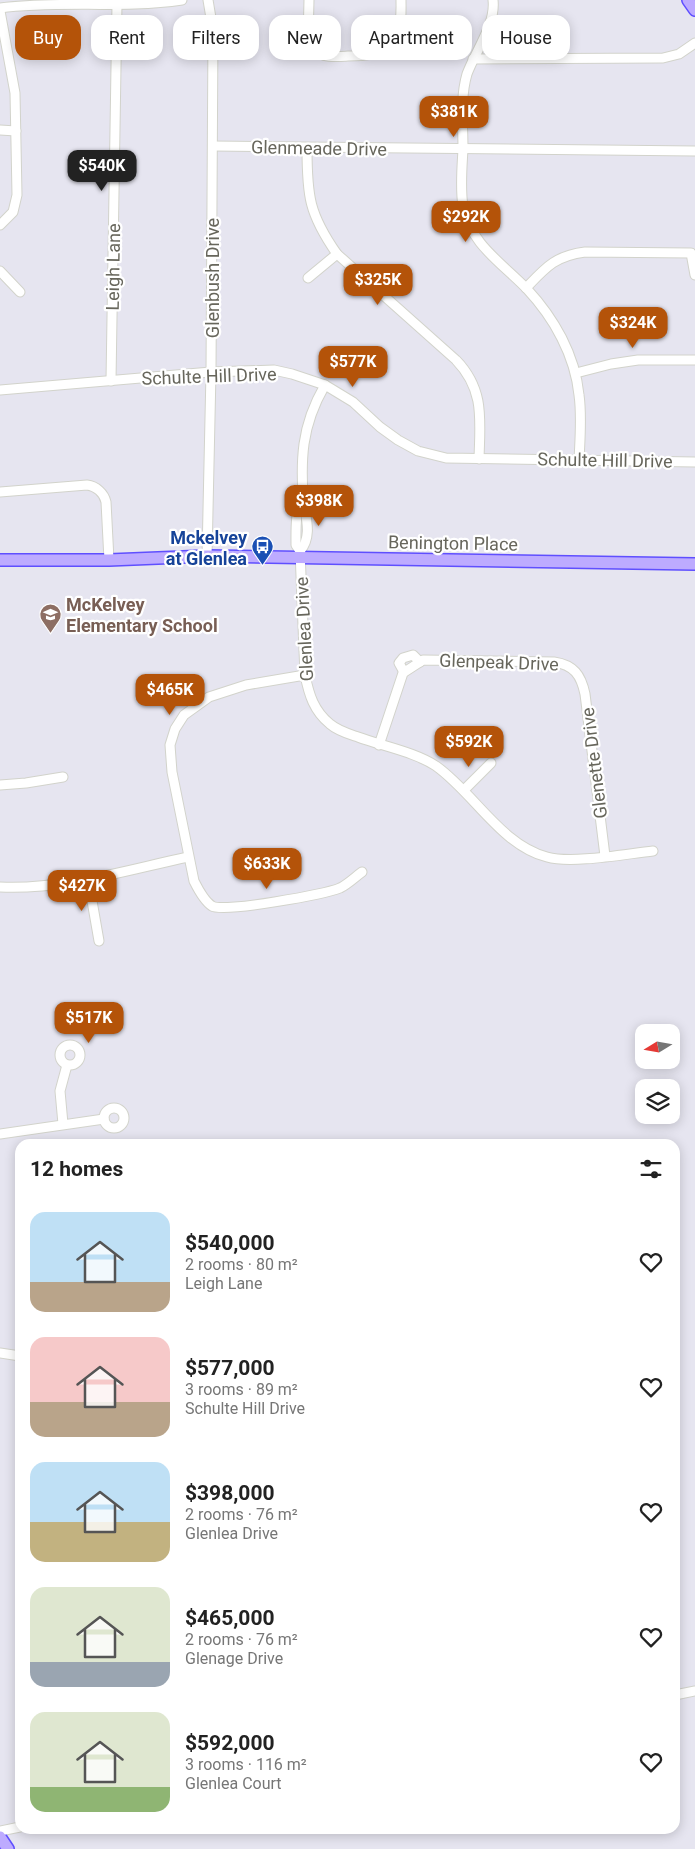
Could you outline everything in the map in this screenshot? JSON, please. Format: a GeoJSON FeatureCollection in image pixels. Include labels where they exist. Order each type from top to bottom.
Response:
{"type":"FeatureCollection","features":[{"type":"Feature","properties":{"kind":"main road"},"geometry":{"type":"LineString","coordinates":[[688,0],[695,10]]}},
{"type":"Feature","properties":{"kind":"main road","name":"Benington Place"},"geometry":{"type":"LineString","coordinates":[[0,560],[109,560],[300,554],[695,564]]}},
{"type":"Feature","properties":{"kind":"main road"},"geometry":{"type":"LineString","coordinates":[[0,1837],[8,1849]]}},
{"type":"Feature","properties":{"kind":"street"},"geometry":{"type":"LineString","coordinates":[[0,225],[13,212],[17,195],[16,93],[0,10],[20,4],[117,4],[182,0]]}},
{"type":"Feature","properties":{"kind":"street","name":"Glenbush Drive"},"geometry":{"type":"LineString","coordinates":[[207,556],[211,372],[214,30],[208,0]]}},
{"type":"Feature","properties":{"kind":"street"},"geometry":{"type":"LineString","coordinates":[[309,0],[308,41],[311,48],[316,52],[329,57],[361,56],[378,50],[398,29],[400,22],[400,0]]}},
{"type":"Feature","properties":{"kind":"street"},"geometry":{"type":"LineString","coordinates":[[493,0],[491,22],[473,59],[463,97],[461,187],[464,207],[472,229],[493,258],[526,288],[547,314],[563,339],[576,373],[580,396],[579,460]]}},
{"type":"Feature","properties":{"kind":"street","name":"Leigh Lane"},"geometry":{"type":"LineString","coordinates":[[111,380],[117,4]]}},
{"type":"Feature","properties":{"kind":"street"},"geometry":{"type":"LineString","coordinates":[[473,59],[653,59],[679,54],[695,43]]}},
{"type":"Feature","properties":{"kind":"street"},"geometry":{"type":"LineString","coordinates":[[0,130],[16,131]]}},
{"type":"Feature","properties":{"kind":"street","name":"Glenmeade Drive"},"geometry":{"type":"LineString","coordinates":[[213,146],[695,152]]}},
{"type":"Feature","properties":{"kind":"street"},"geometry":{"type":"LineString","coordinates":[[307,148],[309,200],[318,223],[338,254],[464,368],[478,396],[480,420],[479,458]]}},
{"type":"Feature","properties":{"kind":"street"},"geometry":{"type":"LineString","coordinates":[[526,288],[558,259],[569,254],[585,252],[691,253],[695,275]]}},
{"type":"Feature","properties":{"kind":"street"},"geometry":{"type":"LineString","coordinates":[[308,278],[338,254]]}},
{"type":"Feature","properties":{"kind":"street"},"geometry":{"type":"LineString","coordinates":[[0,271],[20,292]]}},
{"type":"Feature","properties":{"kind":"street"},"geometry":{"type":"LineString","coordinates":[[576,373],[611,364],[638,360],[695,360]]}},
{"type":"Feature","properties":{"kind":"street","name":"Schulte Hill Drive"},"geometry":{"type":"LineString","coordinates":[[0,390],[211,372],[274,370],[325,385],[353,402],[380,427],[398,440],[418,451],[446,458],[695,462]]}},
{"type":"Feature","properties":{"kind":"street","name":"Glenlea Drive"},"geometry":{"type":"LineString","coordinates":[[325,385],[310,416],[304,444],[302,496],[299,503],[296,528],[296,545],[300,554],[305,675],[308,694],[315,708],[332,726],[346,733],[422,758],[436,766],[464,790],[510,838],[536,854],[549,858],[577,859],[652,851]]}},
{"type":"Feature","properties":{"kind":"street"},"geometry":{"type":"LineString","coordinates":[[0,492],[87,484],[94,486],[105,497],[109,560]]}},
{"type":"Feature","properties":{"kind":"street","name":"Glenpeak Drive"},"geometry":{"type":"LineString","coordinates":[[379,745],[404,672],[427,659],[554,662],[566,664],[577,673]]}},
{"type":"Feature","properties":{"kind":"street","name":"Glenette Drive"},"geometry":{"type":"LineString","coordinates":[[577,673],[583,683],[586,694],[605,856]]}},
{"type":"Feature","properties":{"kind":"street"},"geometry":{"type":"LineString","coordinates":[[305,675],[246,685],[209,697],[184,715],[175,729],[170,745],[172,772],[194,881],[199,892],[211,906],[220,908],[257,904],[326,892],[341,887],[362,872]]}},
{"type":"Feature","properties":{"kind":"street"},"geometry":{"type":"LineString","coordinates":[[464,790],[491,763]]}},
{"type":"Feature","properties":{"kind":"street"},"geometry":{"type":"LineString","coordinates":[[0,785],[64,777]]}},
{"type":"Feature","properties":{"kind":"street"},"geometry":{"type":"LineString","coordinates":[[0,886],[29,888],[188,857]]}},
{"type":"Feature","properties":{"kind":"street"},"geometry":{"type":"LineString","coordinates":[[88,878],[99,941]]}},
{"type":"Feature","properties":{"kind":"street"},"geometry":{"type":"LineString","coordinates":[[63,1124],[60,1091],[67,1065]]}},
{"type":"Feature","properties":{"kind":"street"},"geometry":{"type":"LineString","coordinates":[[0,1134],[104,1119]]}},
{"type":"Feature","properties":{"kind":"street"},"geometry":{"type":"LineString","coordinates":[[0,1353],[15,1355]]}},
{"type":"Feature","properties":{"kind":"street"},"geometry":{"type":"LineString","coordinates":[[680,1694],[695,1691]]}},
{"type":"Feature","properties":{"kind":"street"},"geometry":{"type":"LineString","coordinates":[[0,1831],[15,1828]]}},
{"type":"Feature","properties":{"kind":"place","name":"Mckelvey at Glenlea"},"geometry":{"type":"Point","coordinates":[263,566]}},
{"type":"Feature","properties":{"kind":"place","name":"McKelvey Elementary School"},"geometry":{"type":"Point","coordinates":[50,633]}}]}
